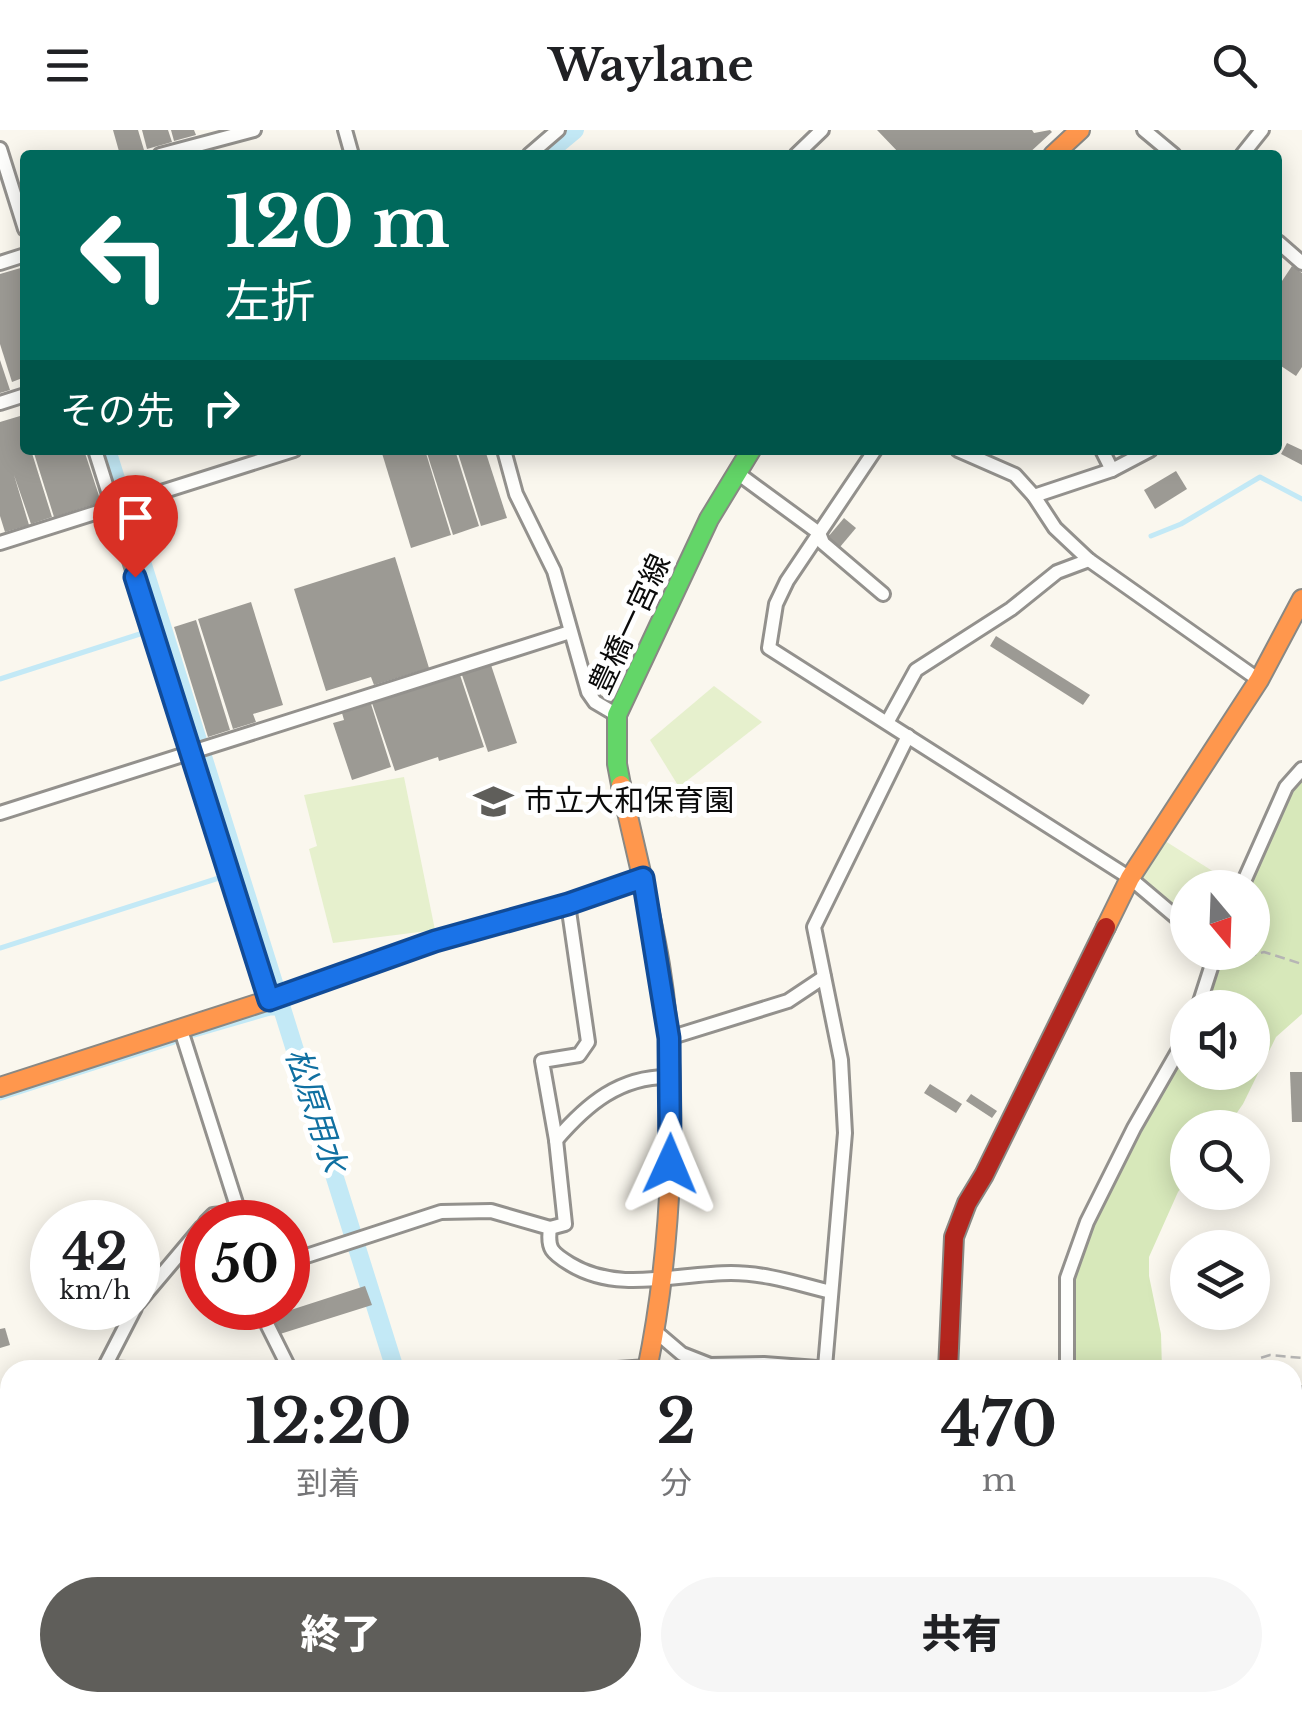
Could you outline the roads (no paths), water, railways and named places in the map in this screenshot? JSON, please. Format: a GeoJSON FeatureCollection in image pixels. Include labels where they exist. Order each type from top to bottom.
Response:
{"type":"FeatureCollection","features":[{"type":"Feature","properties":{"kind":"street"},"geometry":{"type":"LineString","coordinates":[[179,150],[254,130]]}},
{"type":"Feature","properties":{"kind":"street"},"geometry":{"type":"LineString","coordinates":[[534,150],[558,130]]}},
{"type":"Feature","properties":{"kind":"street"},"geometry":{"type":"LineString","coordinates":[[801,150],[822,130]]}},
{"type":"Feature","properties":{"kind":"street"},"geometry":{"type":"LineString","coordinates":[[1058,150],[1080,130]]}},
{"type":"Feature","properties":{"kind":"street"},"geometry":{"type":"LineString","coordinates":[[1144,130],[1168,150]]}},
{"type":"Feature","properties":{"kind":"street"},"geometry":{"type":"LineString","coordinates":[[1246,150],[1262,130]]}},
{"type":"Feature","properties":{"kind":"street"},"geometry":{"type":"LineString","coordinates":[[0,149],[20,192]]}},
{"type":"Feature","properties":{"kind":"street"},"geometry":{"type":"LineString","coordinates":[[1282,246],[1302,263]]}},
{"type":"Feature","properties":{"kind":"street"},"geometry":{"type":"LineString","coordinates":[[96,455],[269,1000]]}},
{"type":"Feature","properties":{"kind":"street"},"geometry":{"type":"LineString","coordinates":[[0,543],[278,455]]}},
{"type":"Feature","properties":{"kind":"street"},"geometry":{"type":"LineString","coordinates":[[505,455],[516,494],[554,570],[588,692],[616,715]]}},
{"type":"Feature","properties":{"kind":"street","name":"豊橋一宮線"},"geometry":{"type":"LineString","coordinates":[[649,1360],[669,1197],[669,1038],[643,878],[617,764],[616,715],[709,519],[748,455]]}},
{"type":"Feature","properties":{"kind":"street"},"geometry":{"type":"LineString","coordinates":[[872,455],[802,556],[776,604],[769,648],[1130,878],[1170,912]]}},
{"type":"Feature","properties":{"kind":"street"},"geometry":{"type":"LineString","coordinates":[[970,455],[1015,474],[1055,528],[1089,560],[1259,680]]}},
{"type":"Feature","properties":{"kind":"street"},"geometry":{"type":"LineString","coordinates":[[1104,455],[1112,470]]}},
{"type":"Feature","properties":{"kind":"street"},"geometry":{"type":"LineString","coordinates":[[1034,496],[1112,470],[1140,455]]}},
{"type":"Feature","properties":{"kind":"street"},"geometry":{"type":"LineString","coordinates":[[736,472],[819,533],[823,543],[883,594]]}},
{"type":"Feature","properties":{"kind":"street"},"geometry":{"type":"LineString","coordinates":[[888,721],[916,670],[1012,609],[1057,572],[1089,560]]}},
{"type":"Feature","properties":{"kind":"street"},"geometry":{"type":"LineString","coordinates":[[948,1360],[954,1237],[967,1203],[1130,878],[1259,680],[1302,599]]}},
{"type":"Feature","properties":{"kind":"street"},"geometry":{"type":"LineString","coordinates":[[0,812],[570,632]]}},
{"type":"Feature","properties":{"kind":"street"},"geometry":{"type":"LineString","coordinates":[[826,1360],[845,1133],[841,1060],[814,926],[908,736]]}},
{"type":"Feature","properties":{"kind":"street"},"geometry":{"type":"LineString","coordinates":[[1248,870],[1286,787],[1302,769]]}},
{"type":"Feature","properties":{"kind":"street"},"geometry":{"type":"LineString","coordinates":[[0,1087],[269,1000],[435,941],[568,904],[643,878]]}},
{"type":"Feature","properties":{"kind":"street"},"geometry":{"type":"LineString","coordinates":[[310,1255],[441,1212],[491,1210],[550,1228],[565,1224],[542,1062],[579,1055],[588,1042],[568,904]]}},
{"type":"Feature","properties":{"kind":"street"},"geometry":{"type":"LineString","coordinates":[[669,1038],[788,1001],[824,977]]}},
{"type":"Feature","properties":{"kind":"street"},"geometry":{"type":"LineString","coordinates":[[180,1027],[235,1200]]}},
{"type":"Feature","properties":{"kind":"street"},"geometry":{"type":"LineString","coordinates":[[1067,1360],[1067,1278],[1087,1222],[1170,1065]]}},
{"type":"Feature","properties":{"kind":"street"},"geometry":{"type":"LineString","coordinates":[[556,1140],[581,1111],[603,1095],[652,1076],[670,1077]]}},
{"type":"Feature","properties":{"kind":"street"},"geometry":{"type":"LineString","coordinates":[[550,1228],[551,1252],[581,1270],[612,1278],[658,1280],[731,1273],[784,1279],[831,1292]]}},
{"type":"Feature","properties":{"kind":"street"},"geometry":{"type":"LineString","coordinates":[[160,1277],[180,1253]]}},
{"type":"Feature","properties":{"kind":"street"},"geometry":{"type":"LineString","coordinates":[[108,1360],[124,1330]]}},
{"type":"Feature","properties":{"kind":"street"},"geometry":{"type":"LineString","coordinates":[[270,1330],[285,1360]]}},
{"type":"Feature","properties":{"kind":"street"},"geometry":{"type":"LineString","coordinates":[[654,1331],[694,1360]]}},
{"type":"Feature","properties":{"kind":"waterway","name":"松原用水"},"geometry":{"type":"LineString","coordinates":[[551,150],[575,130]]}},
{"type":"Feature","properties":{"kind":"waterway","name":"松原用水"},"geometry":{"type":"LineString","coordinates":[[109,455],[392,1360]]}},
{"type":"Feature","properties":{"kind":"waterway"},"geometry":{"type":"LineString","coordinates":[[1151,536],[1181,524],[1260,477],[1302,499]]}},
{"type":"Feature","properties":{"kind":"waterway"},"geometry":{"type":"LineString","coordinates":[[0,679],[143,633]]}},
{"type":"Feature","properties":{"kind":"waterway"},"geometry":{"type":"LineString","coordinates":[[0,948],[222,877]]}},
{"type":"Feature","properties":{"kind":"waterway"},"geometry":{"type":"LineString","coordinates":[[194,1035],[270,1013],[285,1013]]}},
{"type":"Feature","properties":{"kind":"waterway"},"geometry":{"type":"LineString","coordinates":[[0,1098],[174,1042]]}},
{"type":"Feature","properties":{"kind":"place","name":"市立大和保育園"},"geometry":{"type":"Point","coordinates":[494,801]}}]}
